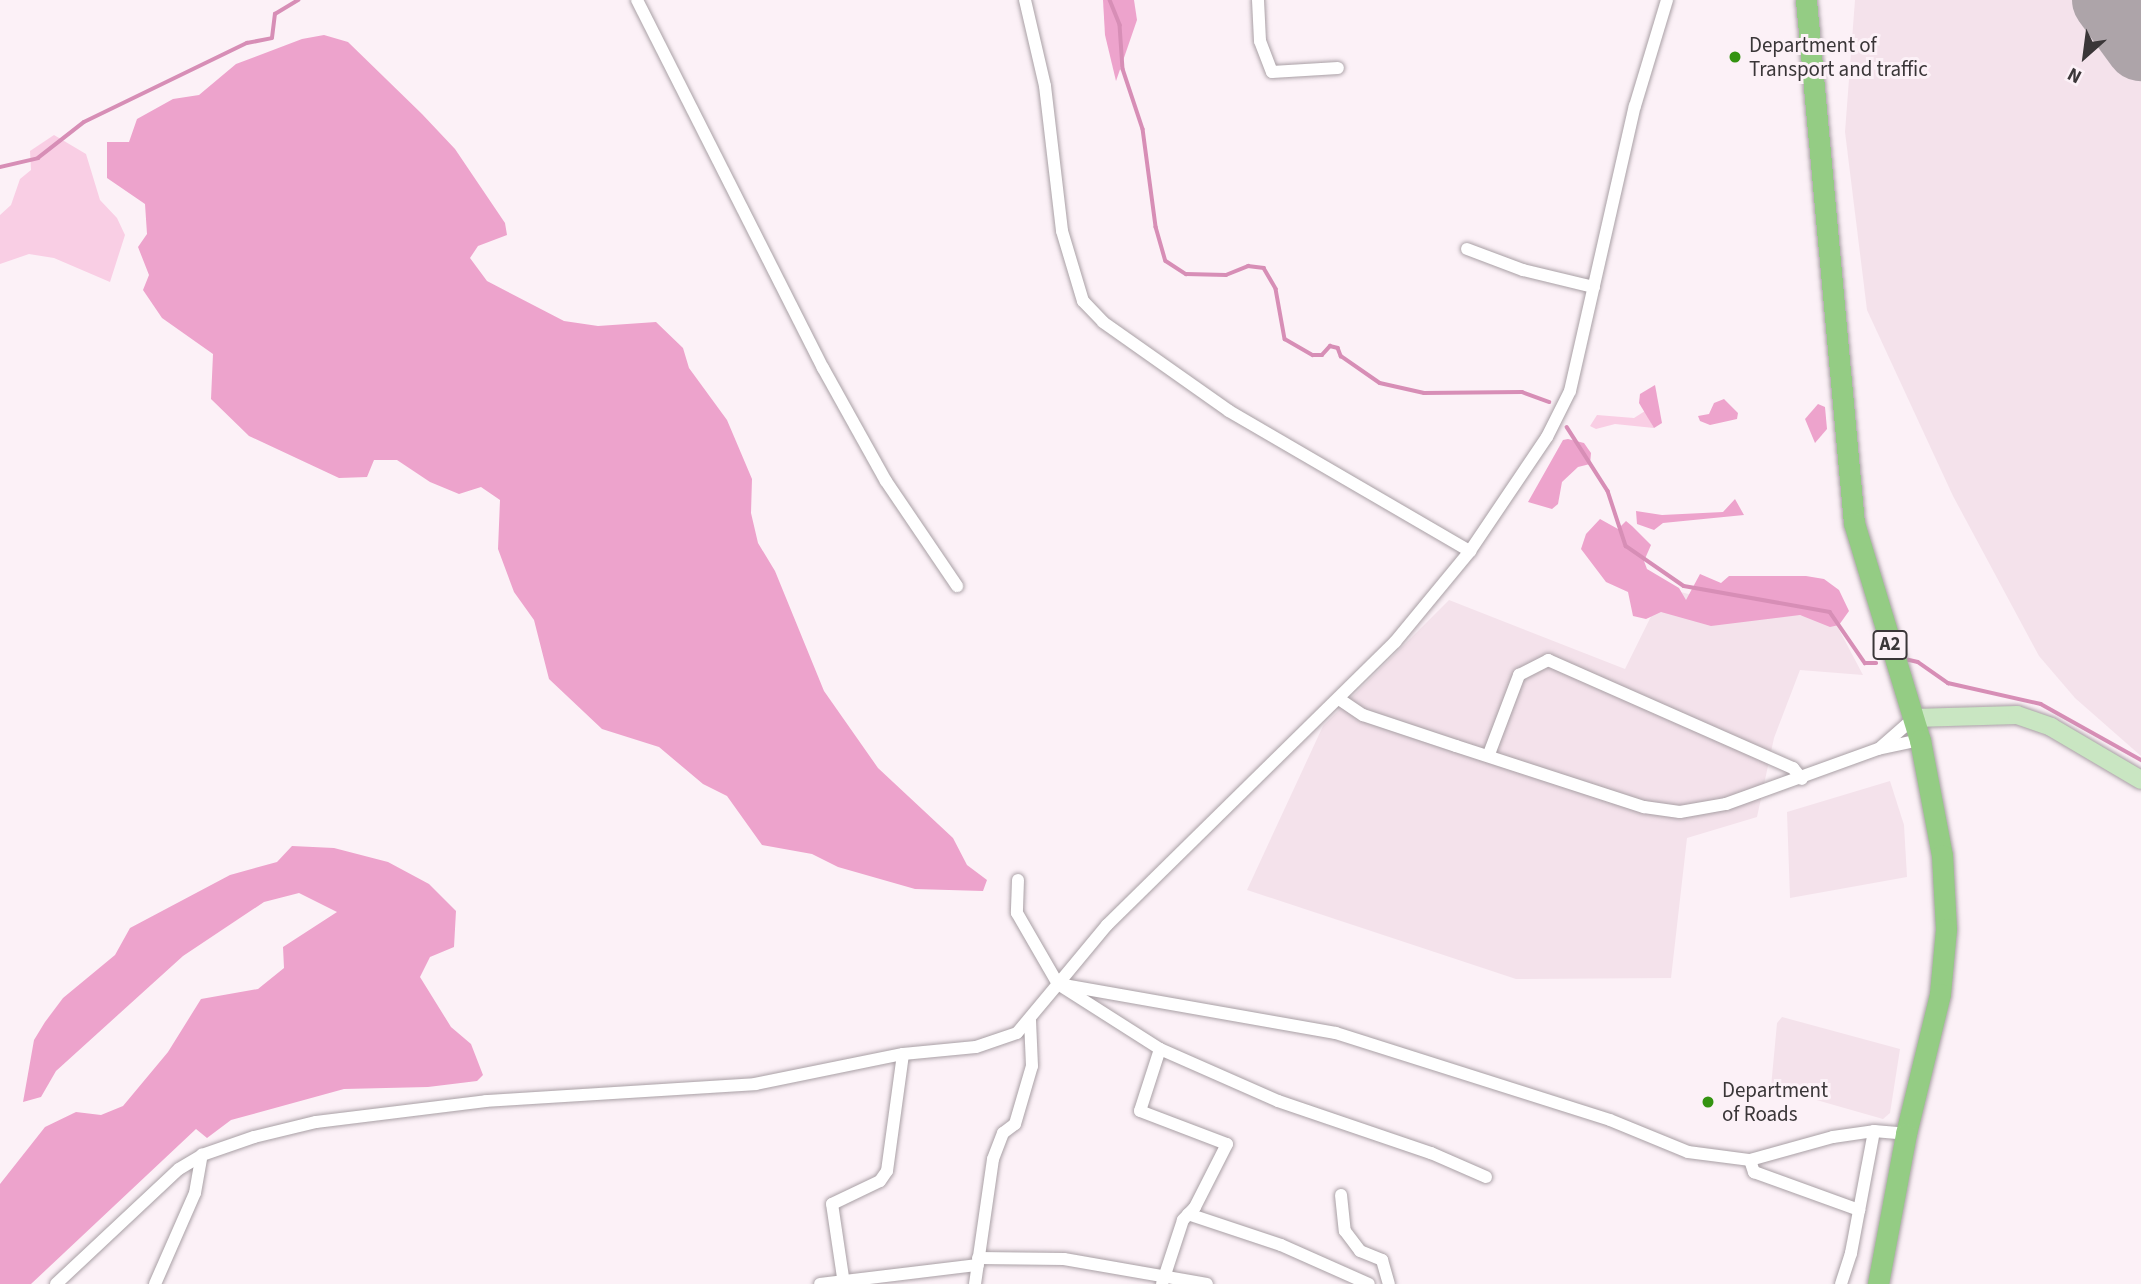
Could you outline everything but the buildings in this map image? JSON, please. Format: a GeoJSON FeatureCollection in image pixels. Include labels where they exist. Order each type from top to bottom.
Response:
{"type":"FeatureCollection","features":[{"type":"Feature","properties":{"kind":"main road","name":"A2"},"geometry":{"type":"LineString","coordinates":[[1806,0],[1854,523],[1920,740],[1942,855],[1946,929],[1940,994],[1906,1134],[1878,1284]]}},
{"type":"Feature","properties":{"kind":"main road"},"geometry":{"type":"LineString","coordinates":[[1914,718],[2017,715],[2051,727],[2141,780]]}},
{"type":"Feature","properties":{"kind":"main road"},"geometry":{"type":"LineString","coordinates":[[1920,740],[1949,718]]}},
{"type":"Feature","properties":{"kind":"street"},"geometry":{"type":"LineString","coordinates":[[637,0],[823,368],[886,481],[957,586]]}},
{"type":"Feature","properties":{"kind":"street"},"geometry":{"type":"LineString","coordinates":[[1025,0],[1045,86],[1062,231],[1083,301],[1103,322],[1229,411],[1470,551]]}},
{"type":"Feature","properties":{"kind":"street"},"geometry":{"type":"LineString","coordinates":[[1258,0],[1259,41],[1272,72],[1338,68]]}},
{"type":"Feature","properties":{"kind":"street"},"geometry":{"type":"LineString","coordinates":[[56,1284],[179,1169],[202,1155],[254,1137],[329,1120],[486,1101],[755,1084],[903,1054],[976,1047],[1017,1033],[1107,925],[1395,642],[1470,551],[1546,437],[1570,391],[1635,106],[1667,0]]}},
{"type":"Feature","properties":{"kind":"street"},"geometry":{"type":"LineString","coordinates":[[1467,249],[1523,270],[1594,287]]}},
{"type":"Feature","properties":{"kind":"street"},"geometry":{"type":"LineString","coordinates":[[1489,754],[1519,675],[1548,660],[1793,768],[1802,779]]}},
{"type":"Feature","properties":{"kind":"street"},"geometry":{"type":"LineString","coordinates":[[1339,699],[1363,715],[1489,754],[1644,807],[1680,812],[1726,804],[1802,779],[1878,749],[1920,740]]}},
{"type":"Feature","properties":{"kind":"street"},"geometry":{"type":"LineString","coordinates":[[1878,749],[1914,718]]}},
{"type":"Feature","properties":{"kind":"street"},"geometry":{"type":"LineString","coordinates":[[1018,880],[1017,914],[1058,984],[1160,1049],[1278,1101],[1431,1153],[1486,1177]]}},
{"type":"Feature","properties":{"kind":"street"},"geometry":{"type":"LineString","coordinates":[[1058,984],[1336,1033],[1610,1120],[1688,1152],[1750,1160],[1874,1131],[1906,1134]]}},
{"type":"Feature","properties":{"kind":"street"},"geometry":{"type":"LineString","coordinates":[[975,1284],[993,1159],[1003,1133],[1015,1124],[1032,1066],[1030,1020]]}},
{"type":"Feature","properties":{"kind":"street"},"geometry":{"type":"LineString","coordinates":[[1160,1049],[1140,1111],[1227,1144],[1188,1214],[1162,1279]]}},
{"type":"Feature","properties":{"kind":"street"},"geometry":{"type":"LineString","coordinates":[[844,1282],[832,1204],[880,1181],[887,1171],[903,1054]]}},
{"type":"Feature","properties":{"kind":"street"},"geometry":{"type":"LineString","coordinates":[[1841,1284],[1874,1131]]}},
{"type":"Feature","properties":{"kind":"street"},"geometry":{"type":"LineString","coordinates":[[155,1284],[195,1193],[202,1155]]}},
{"type":"Feature","properties":{"kind":"street"},"geometry":{"type":"LineString","coordinates":[[1750,1160],[1754,1172],[1859,1210]]}},
{"type":"Feature","properties":{"kind":"street"},"geometry":{"type":"LineString","coordinates":[[1341,1195],[1345,1231],[1360,1251],[1382,1260],[1389,1284]]}},
{"type":"Feature","properties":{"kind":"street"},"geometry":{"type":"LineString","coordinates":[[1188,1214],[1281,1245],[1369,1284]]}},
{"type":"Feature","properties":{"kind":"street"},"geometry":{"type":"LineString","coordinates":[[820,1284],[978,1261],[1065,1259],[1162,1279],[1206,1284]]}},
{"type":"Feature","properties":{"kind":"shaded area"},"geometry":{"type":"Polygon","coordinates":[[[1103,0],[1134,0],[1137,20],[1116,81],[1105,35],[1103,0]]]}},
{"type":"Feature","properties":{"kind":"shaded area"},"geometry":{"type":"Polygon","coordinates":[[[1855,0],[2141,0],[2141,756],[2075,698],[2039,656],[1953,496],[1867,310],[1845,132],[1855,0]]]}},
{"type":"Feature","properties":{"kind":"shaded area"},"geometry":{"type":"Polygon","coordinates":[[[324,35],[348,42],[422,114],[455,149],[505,223],[507,235],[478,246],[470,258],[487,281],[564,321],[598,326],[656,322],[683,348],[689,368],[727,420],[752,479],[751,513],[758,543],[775,571],[824,691],[878,768],[953,838],[967,865],[987,880],[983,891],[915,889],[838,867],[812,854],[762,845],[727,796],[703,784],[659,747],[602,729],[549,679],[534,620],[514,592],[498,549],[500,500],[481,487],[459,494],[430,482],[397,460],[374,460],[367,477],[339,478],[249,436],[211,399],[213,354],[162,318],[143,290],[149,275],[138,247],[147,234],[145,204],[107,178],[107,142],[129,142],[137,119],[173,99],[199,95],[236,64],[302,39],[324,35]]]}},
{"type":"Feature","properties":{"kind":"shaded area"},"geometry":{"type":"Polygon","coordinates":[[[54,135],[86,154],[100,200],[117,218],[125,235],[110,282],[54,258],[29,254],[0,264],[0,215],[11,205],[20,179],[31,170],[30,151],[54,135]]]}},
{"type":"Feature","properties":{"kind":"shaded area"},"geometry":{"type":"Polygon","coordinates":[[[1655,385],[1662,423],[1654,428],[1639,403],[1640,394],[1655,385]]]}},
{"type":"Feature","properties":{"kind":"shaded area"},"geometry":{"type":"Polygon","coordinates":[[[1724,399],[1738,413],[1737,419],[1710,425],[1700,421],[1698,416],[1709,414],[1714,403],[1724,399]]]}},
{"type":"Feature","properties":{"kind":"shaded area"},"geometry":{"type":"Polygon","coordinates":[[[1818,404],[1825,407],[1827,429],[1815,443],[1805,419],[1818,404]]]}},
{"type":"Feature","properties":{"kind":"shaded area"},"geometry":{"type":"Polygon","coordinates":[[[1645,411],[1654,428],[1615,424],[1596,429],[1590,426],[1597,415],[1634,418],[1645,411]]]}},
{"type":"Feature","properties":{"kind":"shaded area"},"geometry":{"type":"Polygon","coordinates":[[[1563,440],[1584,443],[1591,453],[1590,464],[1578,467],[1562,482],[1558,504],[1552,509],[1528,502],[1563,440]]]}},
{"type":"Feature","properties":{"kind":"shaded area"},"geometry":{"type":"Polygon","coordinates":[[[1735,499],[1744,515],[1663,523],[1654,530],[1637,524],[1636,511],[1662,515],[1723,512],[1735,499]]]}},
{"type":"Feature","properties":{"kind":"shaded area"},"geometry":{"type":"Polygon","coordinates":[[[1600,519],[1618,529],[1626,521],[1632,526],[1651,545],[1644,561],[1647,569],[1679,588],[1686,600],[1700,574],[1721,583],[1729,576],[1806,576],[1824,579],[1839,590],[1849,611],[1839,625],[1830,627],[1800,615],[1711,626],[1661,612],[1646,619],[1633,616],[1628,592],[1606,582],[1581,549],[1586,534],[1600,519]]]}},
{"type":"Feature","properties":{"kind":"shaded area"},"geometry":{"type":"Polygon","coordinates":[[[1665,588],[1735,606],[1834,620],[1863,675],[1800,670],[1774,738],[1757,817],[1687,838],[1671,978],[1516,979],[1247,890],[1323,726],[1449,600],[1625,669],[1665,588]]]}},
{"type":"Feature","properties":{"kind":"shaded area"},"geometry":{"type":"Polygon","coordinates":[[[1890,781],[1904,825],[1907,877],[1790,898],[1787,812],[1890,781]]]}},
{"type":"Feature","properties":{"kind":"shaded area"},"geometry":{"type":"Polygon","coordinates":[[[292,846],[334,848],[388,862],[429,884],[456,911],[454,947],[430,957],[420,977],[451,1027],[471,1044],[483,1075],[477,1081],[428,1087],[344,1089],[231,1120],[207,1138],[196,1129],[31,1284],[0,1284],[0,1184],[45,1127],[76,1112],[101,1115],[123,1106],[168,1052],[201,999],[258,989],[284,968],[283,947],[337,912],[299,893],[264,902],[183,956],[56,1071],[41,1097],[23,1102],[34,1040],[45,1022],[63,998],[115,955],[130,928],[230,875],[277,862],[292,846]]]}},
{"type":"Feature","properties":{"kind":"shaded area"},"geometry":{"type":"Polygon","coordinates":[[[1782,1017],[1900,1049],[1890,1113],[1883,1119],[1771,1087],[1777,1023],[1782,1017]]]}},
{"type":"Feature","properties":{"kind":"waterway"},"geometry":{"type":"LineString","coordinates":[[0,167],[38,158],[84,122],[247,43],[272,38],[275,14],[298,0]]}},
{"type":"Feature","properties":{"kind":"waterway"},"geometry":{"type":"LineString","coordinates":[[1110,0],[1120,25],[1123,69],[1143,129],[1156,227],[1166,261],[1186,274],[1226,275],[1248,266],[1264,268],[1276,289],[1285,339],[1313,355],[1322,355],[1330,346],[1338,348],[1341,356],[1380,383],[1424,393],[1522,392],[1549,402]]}},
{"type":"Feature","properties":{"kind":"waterway"},"geometry":{"type":"LineString","coordinates":[[1567,427],[1608,491],[1626,546],[1684,586],[1830,612],[1865,663],[1876,663]]}},
{"type":"Feature","properties":{"kind":"waterway"},"geometry":{"type":"LineString","coordinates":[[1905,659],[1918,662],[1948,683],[2041,704],[2141,760]]}},
{"type":"Feature","properties":{"kind":"runway"},"geometry":{"type":"LineString","coordinates":[[2108,0],[2141,45]]}},
{"type":"Feature","properties":{"kind":"place","name":"Department of Transport and traffic"},"geometry":{"type":"Point","coordinates":[1735,57]}},
{"type":"Feature","properties":{"kind":"place","name":"Department of Roads"},"geometry":{"type":"Point","coordinates":[1708,1102]}}]}
